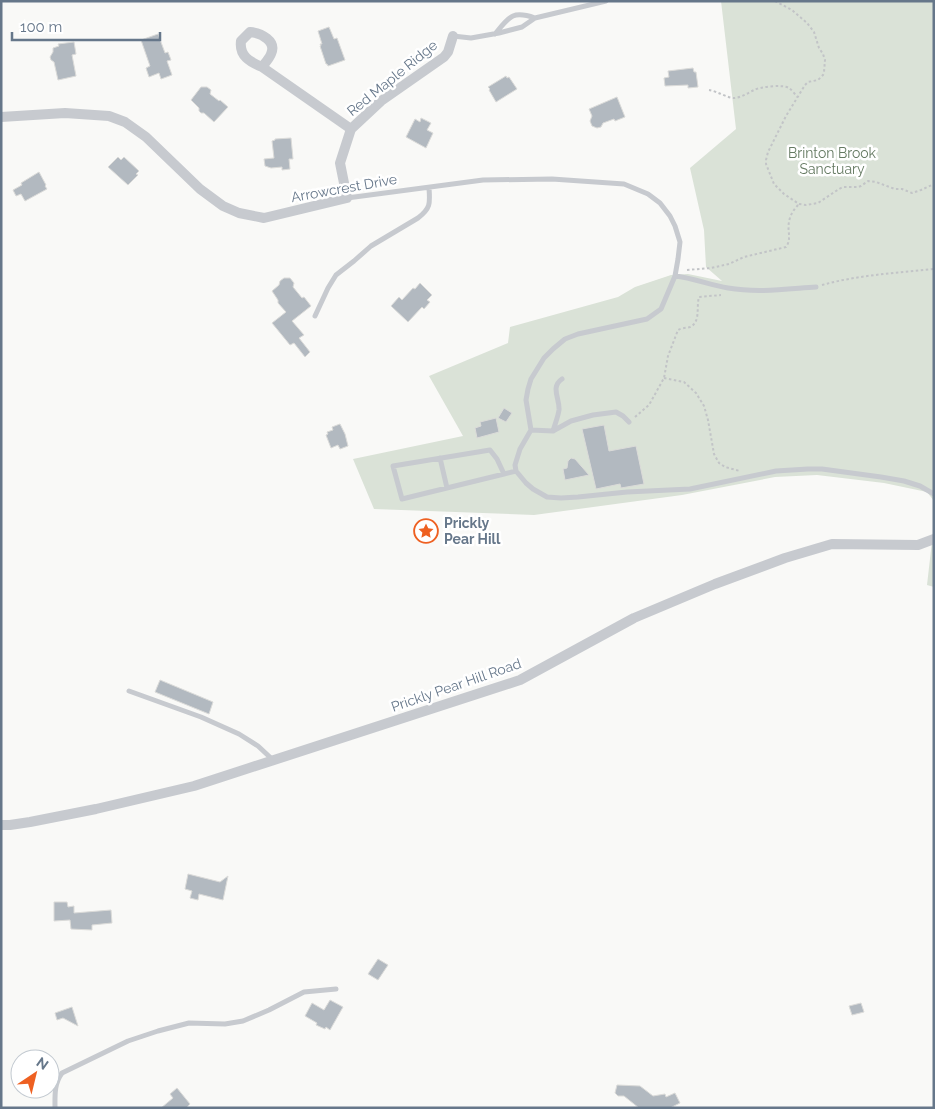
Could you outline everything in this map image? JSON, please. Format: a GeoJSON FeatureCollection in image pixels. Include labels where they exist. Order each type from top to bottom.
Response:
{"type":"FeatureCollection","features":[{"type":"Feature","properties":{"kind":"street","name":"Red Maple Ridge"},"geometry":{"type":"LineString","coordinates":[[347,198],[340,163],[351,128],[381,101],[444,57],[448,52],[453,36]]}},
{"type":"Feature","properties":{"kind":"street"},"geometry":{"type":"LineString","coordinates":[[262,67],[351,128]]}},
{"type":"Feature","properties":{"kind":"street","name":"Arrowcrest Drive"},"geometry":{"type":"LineString","coordinates":[[1,117],[64,113],[109,116],[125,122],[146,137],[200,189],[223,206],[239,213],[264,218],[347,198]]}},
{"type":"Feature","properties":{"kind":"street","name":"Prickly Pear Hill Road"},"geometry":{"type":"LineString","coordinates":[[1,825],[24,823],[194,786],[520,680],[634,618],[785,558],[832,544],[918,545],[934,539]]}},
{"type":"Feature","properties":{"kind":"lane"},"geometry":{"type":"LineString","coordinates":[[453,36],[471,38],[494,34],[522,27],[535,18],[606,1]]}},
{"type":"Feature","properties":{"kind":"lane"},"geometry":{"type":"LineString","coordinates":[[494,34],[508,18],[515,14],[525,14],[535,18]]}},
{"type":"Feature","properties":{"kind":"lane","name":"Arrowcrest Drive"},"geometry":{"type":"LineString","coordinates":[[347,198],[483,180],[552,179],[624,184],[648,194],[660,203],[670,216],[680,242],[675,273],[661,309],[647,319],[578,334],[565,339],[552,349],[538,367],[528,389],[526,400],[531,430]]}},
{"type":"Feature","properties":{"kind":"lane"},"geometry":{"type":"LineString","coordinates":[[315,316],[336,275],[370,246],[424,213],[430,202],[429,188]]}},
{"type":"Feature","properties":{"kind":"lane"},"geometry":{"type":"LineString","coordinates":[[675,273],[726,288],[756,291],[816,287]]}},
{"type":"Feature","properties":{"kind":"lane"},"geometry":{"type":"LineString","coordinates":[[553,431],[559,406],[556,387],[557,382],[562,379]]}},
{"type":"Feature","properties":{"kind":"lane"},"geometry":{"type":"LineString","coordinates":[[629,422],[616,412],[592,415],[571,421],[553,431],[531,430],[520,449],[515,465],[516,471],[533,489],[547,497],[561,498],[690,489],[776,471],[808,469],[904,481],[920,486],[934,494]]}},
{"type":"Feature","properties":{"kind":"lane"},"geometry":{"type":"LineString","coordinates":[[504,474],[497,459],[490,450],[393,466],[402,499],[504,474],[516,471]]}},
{"type":"Feature","properties":{"kind":"lane"},"geometry":{"type":"LineString","coordinates":[[440,458],[447,488]]}},
{"type":"Feature","properties":{"kind":"lane"},"geometry":{"type":"LineString","coordinates":[[129,691],[201,717],[239,734],[258,746],[273,760]]}},
{"type":"Feature","properties":{"kind":"lane"},"geometry":{"type":"LineString","coordinates":[[55,1108],[55,1087],[62,1073],[128,1042],[158,1031],[189,1023],[225,1024],[243,1020],[269,1010],[304,992],[336,989]]}},
{"type":"Feature","properties":{"kind":"path"},"geometry":{"type":"LineString","coordinates":[[775,1],[792,10],[807,23],[814,32],[825,60],[822,76],[815,82],[806,83],[774,137],[766,164],[777,188],[799,204],[806,205],[818,203],[844,187],[861,186],[868,181],[912,193],[934,184]]}},
{"type":"Feature","properties":{"kind":"path"},"geometry":{"type":"LineString","coordinates":[[709,90],[734,99],[746,95],[755,89],[784,86],[798,96]]}},
{"type":"Feature","properties":{"kind":"path"},"geometry":{"type":"LineString","coordinates":[[675,273],[729,264],[744,257],[786,247],[789,243],[789,222],[799,204]]}},
{"type":"Feature","properties":{"kind":"path"},"geometry":{"type":"LineString","coordinates":[[816,287],[870,276],[934,269]]}},
{"type":"Feature","properties":{"kind":"path"},"geometry":{"type":"LineString","coordinates":[[629,422],[650,405],[664,378],[668,356],[678,330],[691,326],[697,319],[699,297],[723,295]]}},
{"type":"Feature","properties":{"kind":"path"},"geometry":{"type":"LineString","coordinates":[[664,378],[684,382],[696,393],[704,406],[714,454],[719,463],[725,467],[748,472]]}},
{"type":"Feature","properties":{"kind":"green space","name":"Brinton Brook Sanctuary"},"geometry":{"type":"Polygon","coordinates":[[[721,1],[934,1],[934,501],[927,492],[884,483],[817,475],[775,477],[682,495],[534,515],[374,509],[353,459],[463,436],[429,376],[508,343],[510,327],[618,297],[635,287],[671,275],[688,274],[722,281],[706,267],[704,230],[690,168],[736,129],[721,1]]]}},
{"type":"Feature","properties":{"kind":"green space"},"geometry":{"type":"Polygon","coordinates":[[[934,524],[934,587],[927,585],[934,524]]]}},
{"type":"Feature","properties":{"kind":"building"},"geometry":{"type":"Polygon","coordinates":[[[329,27],[334,39],[337,38],[345,60],[328,66],[320,46],[322,44],[318,31],[329,27]]]}},
{"type":"Feature","properties":{"kind":"building"},"geometry":{"type":"Polygon","coordinates":[[[158,34],[165,53],[168,52],[171,60],[167,61],[172,75],[161,79],[159,73],[149,77],[146,68],[150,66],[141,40],[158,34]]]}},
{"type":"Feature","properties":{"kind":"building"},"geometry":{"type":"Polygon","coordinates":[[[74,42],[76,54],[72,55],[76,76],[58,80],[54,62],[50,57],[53,48],[59,46],[58,44],[74,42]]]}},
{"type":"Feature","properties":{"kind":"building"},"geometry":{"type":"Polygon","coordinates":[[[693,68],[694,72],[696,72],[698,87],[688,88],[688,85],[665,86],[664,78],[669,77],[668,71],[693,68]]]}},
{"type":"Feature","properties":{"kind":"building"},"geometry":{"type":"Polygon","coordinates":[[[506,76],[507,78],[509,77],[517,89],[496,102],[488,87],[506,76]]]}},
{"type":"Feature","properties":{"kind":"building"},"geometry":{"type":"Polygon","coordinates":[[[201,87],[207,87],[211,90],[210,94],[228,107],[214,122],[204,113],[201,113],[191,100],[201,87]]]}},
{"type":"Feature","properties":{"kind":"building"},"geometry":{"type":"Polygon","coordinates":[[[617,97],[625,117],[603,123],[601,127],[592,126],[590,121],[592,116],[589,109],[617,97]]]}},
{"type":"Feature","properties":{"kind":"building"},"geometry":{"type":"Polygon","coordinates":[[[421,118],[431,123],[427,130],[433,133],[426,148],[406,137],[415,119],[420,122],[421,118]]]}},
{"type":"Feature","properties":{"kind":"building"},"geometry":{"type":"Polygon","coordinates":[[[291,138],[293,159],[289,159],[290,169],[282,170],[282,167],[271,168],[265,166],[264,159],[274,158],[272,141],[275,139],[291,138]]]}},
{"type":"Feature","properties":{"kind":"building"},"geometry":{"type":"Polygon","coordinates":[[[118,157],[121,160],[124,157],[139,171],[136,174],[138,175],[128,185],[108,167],[118,157]]]}},
{"type":"Feature","properties":{"kind":"building"},"geometry":{"type":"Polygon","coordinates":[[[39,172],[47,189],[25,201],[21,194],[16,196],[13,190],[39,172]]]}},
{"type":"Feature","properties":{"kind":"building"},"geometry":{"type":"Polygon","coordinates":[[[284,278],[290,278],[294,283],[293,287],[311,306],[292,321],[304,335],[299,338],[310,352],[305,357],[294,343],[290,345],[272,323],[286,312],[278,303],[272,291],[284,278]]]}},
{"type":"Feature","properties":{"kind":"building"},"geometry":{"type":"Polygon","coordinates":[[[420,283],[432,295],[427,300],[430,302],[424,309],[422,307],[408,322],[391,306],[399,297],[402,300],[420,283]]]}},
{"type":"Feature","properties":{"kind":"building"},"geometry":{"type":"Polygon","coordinates":[[[504,408],[512,413],[506,422],[498,418],[504,408]]]}},
{"type":"Feature","properties":{"kind":"building"},"geometry":{"type":"Polygon","coordinates":[[[496,418],[499,432],[477,438],[475,428],[481,426],[480,422],[496,418]]]}},
{"type":"Feature","properties":{"kind":"building"},"geometry":{"type":"Polygon","coordinates":[[[340,424],[348,446],[340,449],[338,445],[331,448],[326,435],[328,434],[327,432],[333,430],[332,427],[340,424]]]}},
{"type":"Feature","properties":{"kind":"building"},"geometry":{"type":"Polygon","coordinates":[[[604,425],[609,451],[636,446],[644,484],[621,488],[620,484],[596,489],[582,429],[604,425]]]}},
{"type":"Feature","properties":{"kind":"building"},"geometry":{"type":"Polygon","coordinates":[[[571,458],[575,459],[589,475],[565,480],[563,469],[567,468],[568,461],[571,458]]]}},
{"type":"Feature","properties":{"kind":"building"},"geometry":{"type":"Polygon","coordinates":[[[160,680],[213,702],[209,714],[155,692],[160,680]]]}},
{"type":"Feature","properties":{"kind":"building"},"geometry":{"type":"Polygon","coordinates":[[[188,874],[220,882],[228,876],[223,900],[199,894],[198,900],[190,898],[192,891],[185,889],[188,874]]]}},
{"type":"Feature","properties":{"kind":"building"},"geometry":{"type":"Polygon","coordinates":[[[54,902],[67,902],[68,907],[74,906],[74,913],[111,910],[112,923],[92,925],[92,930],[71,929],[70,920],[54,921],[54,902]]]}},
{"type":"Feature","properties":{"kind":"building"},"geometry":{"type":"Polygon","coordinates":[[[378,959],[388,965],[378,980],[368,974],[378,959]]]}},
{"type":"Feature","properties":{"kind":"building"},"geometry":{"type":"Polygon","coordinates":[[[330,1000],[343,1007],[330,1030],[316,1025],[317,1023],[305,1016],[312,1003],[324,1010],[330,1000]]]}},
{"type":"Feature","properties":{"kind":"building"},"geometry":{"type":"Polygon","coordinates":[[[861,1003],[864,1012],[852,1015],[849,1006],[861,1003]]]}},
{"type":"Feature","properties":{"kind":"building"},"geometry":{"type":"Polygon","coordinates":[[[72,1007],[78,1026],[63,1018],[57,1020],[55,1013],[72,1007]]]}},
{"type":"Feature","properties":{"kind":"building"},"geometry":{"type":"Polygon","coordinates":[[[617,1085],[640,1086],[653,1096],[665,1094],[666,1097],[675,1093],[680,1103],[670,1108],[639,1108],[624,1096],[618,1096],[615,1093],[617,1085]]]}},
{"type":"Feature","properties":{"kind":"building"},"geometry":{"type":"Polygon","coordinates":[[[177,1088],[190,1104],[186,1108],[161,1108],[173,1098],[170,1094],[177,1088]]]}},
{"type":"Feature","properties":{"kind":"place","name":"Prickly Pear Hill"},"geometry":{"type":"Point","coordinates":[426,531]}}]}
